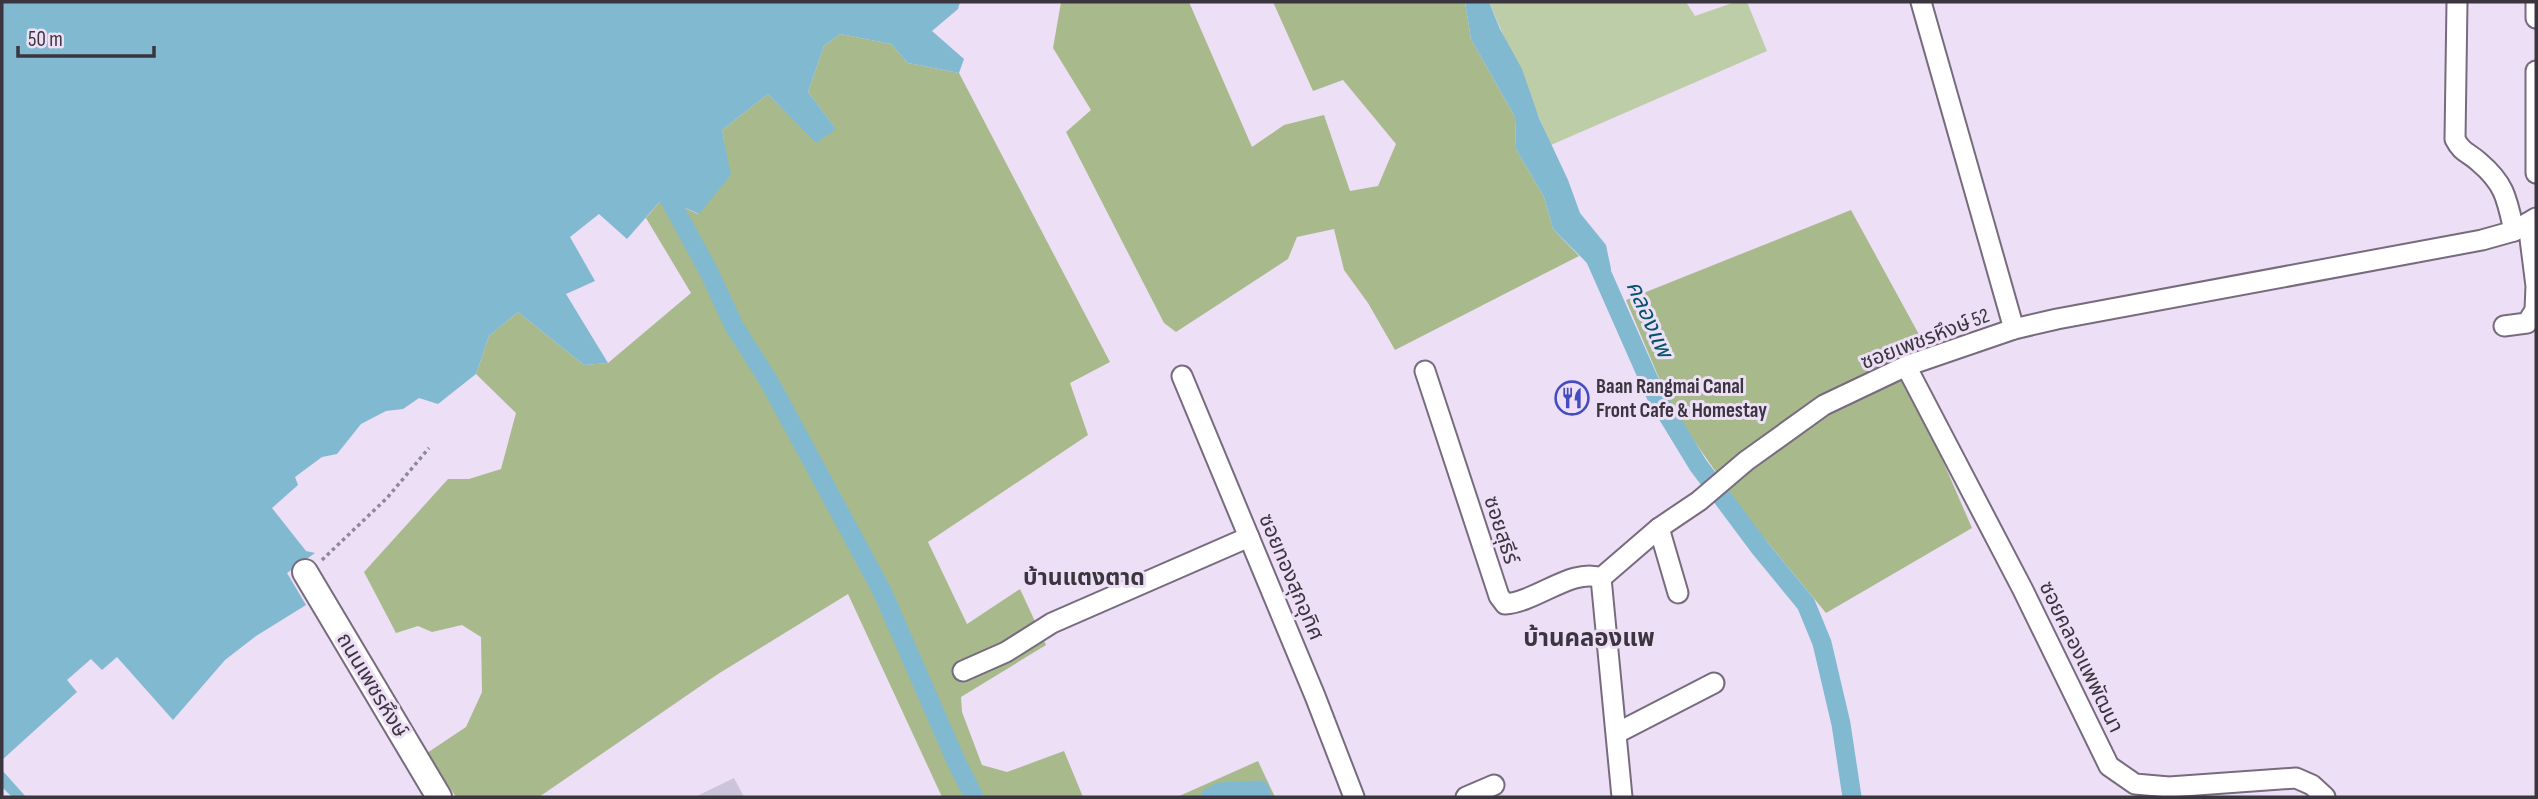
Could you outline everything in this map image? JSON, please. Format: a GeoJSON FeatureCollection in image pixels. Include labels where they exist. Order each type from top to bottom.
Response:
{"type":"FeatureCollection","features":[{"type":"Feature","properties":{"kind":"main road","name":"ถนนเพชรหึงษ์"},"geometry":{"type":"LineString","coordinates":[[304,572],[439,797]]}},
{"type":"Feature","properties":{"kind":"street"},"geometry":{"type":"LineString","coordinates":[[1921,2],[2014,329]]}},
{"type":"Feature","properties":{"kind":"street"},"geometry":{"type":"LineString","coordinates":[[2457,2],[2455,139],[2461,150],[2477,159],[2491,173],[2526,224],[2536,286],[2535,310],[2527,323],[2504,327]]}},
{"type":"Feature","properties":{"kind":"street"},"geometry":{"type":"LineString","coordinates":[[2536,2],[2536,18]]}},
{"type":"Feature","properties":{"kind":"street"},"geometry":{"type":"LineString","coordinates":[[2536,71],[2536,173]]}},
{"type":"Feature","properties":{"kind":"street","name":"ซอยเพชรหึงษ์ 52"},"geometry":{"type":"LineString","coordinates":[[1601,578],[1659,527],[1699,501],[1746,461],[1824,405],[1906,366],[2014,329],[2057,319],[2482,240],[2526,224]]}},
{"type":"Feature","properties":{"kind":"street","name":"ซอยคลองแพพัฒนา"},"geometry":{"type":"LineString","coordinates":[[1906,366],[2023,590],[2109,766],[2135,783],[2169,788],[2296,778],[2312,785],[2325,797]]}},
{"type":"Feature","properties":{"kind":"street","name":"ซอยสุธีร์"},"geometry":{"type":"LineString","coordinates":[[1425,371],[1499,596],[1505,604],[1522,601],[1588,574],[1601,578]]}},
{"type":"Feature","properties":{"kind":"street","name":"ซอยทองสุกอุทิศ"},"geometry":{"type":"LineString","coordinates":[[1182,376],[1354,797]]}},
{"type":"Feature","properties":{"kind":"street"},"geometry":{"type":"LineString","coordinates":[[1659,527],[1678,593]]}},
{"type":"Feature","properties":{"kind":"street"},"geometry":{"type":"LineString","coordinates":[[962,671],[1006,652],[1052,623],[1250,537]]}},
{"type":"Feature","properties":{"kind":"street"},"geometry":{"type":"LineString","coordinates":[[1601,578],[1622,797]]}},
{"type":"Feature","properties":{"kind":"street"},"geometry":{"type":"LineString","coordinates":[[1617,733],[1714,683]]}},
{"type":"Feature","properties":{"kind":"street"},"geometry":{"type":"LineString","coordinates":[[1466,797],[1494,785]]}},
{"type":"Feature","properties":{"kind":"path"},"geometry":{"type":"LineString","coordinates":[[304,572],[323,558],[387,498],[429,448]]}},
{"type":"Feature","properties":{"kind":"green space"},"geometry":{"type":"Polygon","coordinates":[[[1061,2],[1189,2],[1252,147],[1284,125],[1324,115],[1350,191],[1378,186],[1396,144],[1343,80],[1313,91],[1273,2],[1465,2],[1471,39],[1515,117],[1516,149],[1544,197],[1553,229],[1579,256],[1395,350],[1368,303],[1344,270],[1334,229],[1297,237],[1288,259],[1176,332],[1164,323],[1066,132],[1091,110],[1053,48],[1061,2]]]}},
{"type":"Feature","properties":{"kind":"green space"},"geometry":{"type":"Polygon","coordinates":[[[1489,2],[1686,2],[1695,16],[1735,2],[1747,2],[1767,51],[1551,145],[1489,2]]]}},
{"type":"Feature","properties":{"kind":"green space"},"geometry":{"type":"Polygon","coordinates":[[[840,34],[891,44],[908,63],[959,73],[1110,362],[1070,383],[1088,435],[928,542],[967,624],[1020,589],[1046,645],[961,697],[962,712],[982,765],[1007,772],[1064,751],[1083,797],[942,797],[848,594],[718,674],[539,797],[456,797],[427,753],[466,727],[482,692],[481,637],[462,625],[432,632],[418,626],[396,633],[364,572],[448,479],[469,479],[501,469],[516,413],[476,374],[489,336],[518,312],[584,365],[608,363],[691,293],[646,218],[663,198],[698,214],[730,175],[722,130],[768,94],[816,142],[835,128],[808,92],[824,46],[840,34]]]}},
{"type":"Feature","properties":{"kind":"green space"},"geometry":{"type":"Polygon","coordinates":[[[1851,210],[1922,340],[1896,353],[1972,528],[1826,613],[1750,521],[1672,409],[1626,300],[1851,210]]]}},
{"type":"Feature","properties":{"kind":"green space"},"geometry":{"type":"Polygon","coordinates":[[[1258,761],[1275,797],[1177,797],[1258,761]]]}},
{"type":"Feature","properties":{"kind":"water"},"geometry":{"type":"Polygon","coordinates":[[[2,2],[960,2],[958,9],[932,31],[964,59],[959,73],[908,63],[891,44],[840,34],[824,46],[808,92],[836,129],[816,143],[768,94],[722,130],[731,175],[699,214],[663,198],[627,239],[599,214],[570,237],[595,281],[566,294],[608,363],[584,365],[518,312],[489,336],[476,374],[438,404],[419,398],[403,409],[386,411],[361,424],[337,454],[322,457],[295,477],[298,485],[272,508],[306,551],[315,553],[287,573],[306,605],[256,636],[225,660],[173,720],[117,657],[102,670],[91,659],[67,680],[77,692],[2,760],[2,2]]]}},
{"type":"Feature","properties":{"kind":"water"},"geometry":{"type":"Polygon","coordinates":[[[1465,2],[1489,2],[1522,69],[1539,118],[1580,213],[1606,245],[1611,269],[1606,282],[1553,229],[1544,197],[1516,149],[1515,117],[1471,39],[1465,2]]]}},
{"type":"Feature","properties":{"kind":"water"},"geometry":{"type":"Polygon","coordinates":[[[2,770],[26,797],[12,797],[2,787],[2,770]]]}},
{"type":"Feature","properties":{"kind":"building"},"geometry":{"type":"Polygon","coordinates":[[[734,778],[744,797],[695,797],[734,778]]]}},
{"type":"Feature","properties":{"kind":"waterway"},"geometry":{"type":"LineString","coordinates":[[658,178],[709,272],[734,326],[770,383],[882,591],[974,797]]}},
{"type":"Feature","properties":{"kind":"waterway","name":"คลองแพ"},"geometry":{"type":"LineString","coordinates":[[1595,258],[1656,396],[1698,465],[1806,604],[1822,643],[1841,724],[1852,797]]}},
{"type":"Feature","properties":{"kind":"waterway"},"geometry":{"type":"LineString","coordinates":[[1210,797],[1220,792],[1260,790],[1262,797]]}},
{"type":"Feature","properties":{"kind":"place","name":"Baan Rangmai Canal Front Cafe & Homestay"},"geometry":{"type":"Point","coordinates":[1572,398]}},
{"type":"Feature","properties":{"kind":"district","name":"บ้านแตงตาด"},"geometry":{"type":"Point","coordinates":[1084,578]}},
{"type":"Feature","properties":{"kind":"district","name":"บ้านคลองแพ"},"geometry":{"type":"Point","coordinates":[1589,638]}}]}
